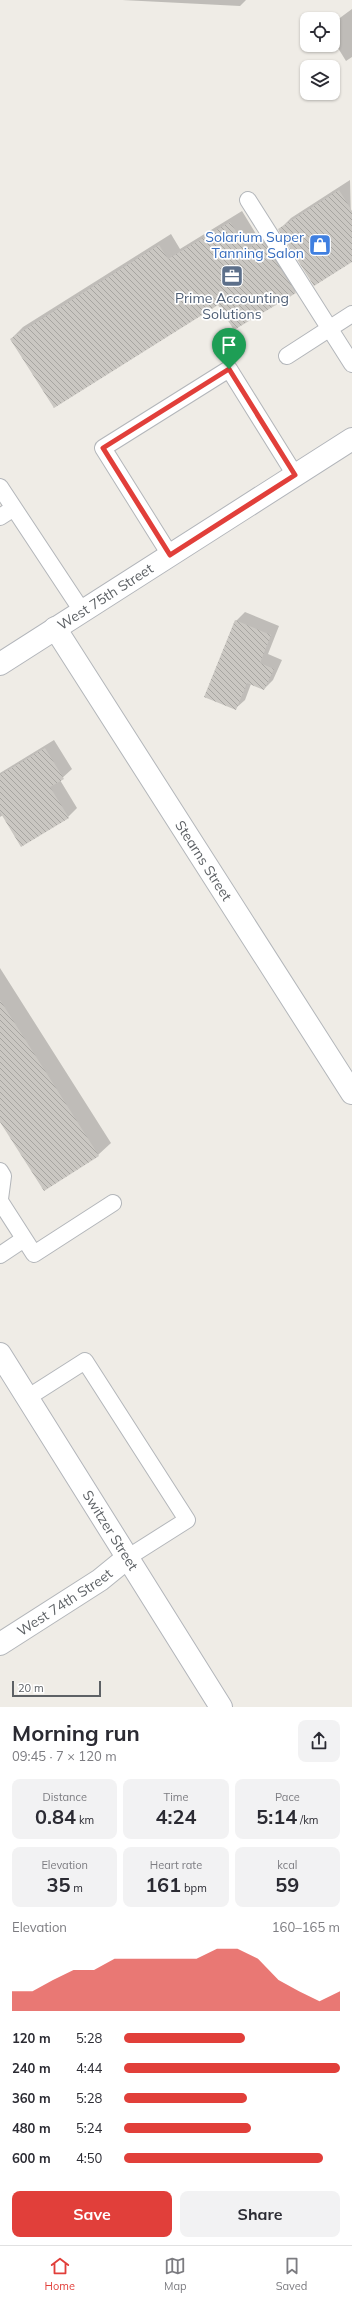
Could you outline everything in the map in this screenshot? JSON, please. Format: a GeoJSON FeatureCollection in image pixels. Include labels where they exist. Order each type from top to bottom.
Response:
{"type":"FeatureCollection","features":[{"type":"Feature","properties":{"kind":"street","name":"West 75th Street"},"geometry":{"type":"LineString","coordinates":[[0,664],[352,439]]}},
{"type":"Feature","properties":{"kind":"street","name":"Stearns Street"},"geometry":{"type":"LineString","coordinates":[[55,628],[352,1093]]}},
{"type":"Feature","properties":{"kind":"street","name":"Switzer Street"},"geometry":{"type":"LineString","coordinates":[[0,1354],[221,1707]]}},
{"type":"Feature","properties":{"kind":"street","name":"West 74th Street"},"geometry":{"type":"LineString","coordinates":[[0,1644],[100,1580],[127,1558]]}},
{"type":"Feature","properties":{"kind":"lane"},"geometry":{"type":"LineString","coordinates":[[248,200],[352,364]]}},
{"type":"Feature","properties":{"kind":"lane"},"geometry":{"type":"LineString","coordinates":[[287,356],[352,314]]}},
{"type":"Feature","properties":{"kind":"lane"},"geometry":{"type":"LineString","coordinates":[[170,555],[103,448],[229,369],[295,475]]}},
{"type":"Feature","properties":{"kind":"lane"},"geometry":{"type":"LineString","coordinates":[[0,487],[82,611]]}},
{"type":"Feature","properties":{"kind":"lane"},"geometry":{"type":"LineString","coordinates":[[0,516],[14,508]]}},
{"type":"Feature","properties":{"kind":"lane"},"geometry":{"type":"LineString","coordinates":[[0,1171],[3,1176],[0,1200],[34,1254],[113,1203]]}},
{"type":"Feature","properties":{"kind":"lane"},"geometry":{"type":"LineString","coordinates":[[0,1255],[24,1239]]}},
{"type":"Feature","properties":{"kind":"lane"},"geometry":{"type":"LineString","coordinates":[[27,1398],[85,1361],[187,1520],[127,1558]]}},
{"type":"Feature","properties":{"kind":"building","name":"Solarium Super Tanning Salon"},"geometry":{"type":"Polygon","coordinates":[[[339,190],[352,211],[352,262],[314,286],[278,229],[339,190]]]}},
{"type":"Feature","properties":{"kind":"building"},"geometry":{"type":"Polygon","coordinates":[[[230,222],[247,249],[262,240],[296,293],[234,330],[218,305],[54,408],[10,339],[159,245],[168,259],[230,222]]]}},
{"type":"Feature","properties":{"kind":"building"},"geometry":{"type":"Polygon","coordinates":[[[235,620],[271,635],[260,663],[274,669],[264,690],[247,683],[236,710],[204,697],[235,620]]]}},
{"type":"Feature","properties":{"kind":"building"},"geometry":{"type":"Polygon","coordinates":[[[45,748],[64,779],[50,787],[69,818],[21,847],[0,812],[0,775],[45,748]]]}},
{"type":"Feature","properties":{"kind":"building"},"geometry":{"type":"Polygon","coordinates":[[[0,1000],[99,1156],[44,1191],[0,1122],[0,1000]]]}},
{"type":"Feature","properties":{"kind":"place","name":"Solarium Super Tanning Salon"},"geometry":{"type":"Point","coordinates":[320,245]}},
{"type":"Feature","properties":{"kind":"place","name":"Prime Accounting Solutions"},"geometry":{"type":"Point","coordinates":[232,276]}},
{"type":"Feature","properties":{"kind":"route"},"geometry":{"type":"LineString","coordinates":[[229,369],[295,475],[170,555],[103,448],[229,369]]}}]}
